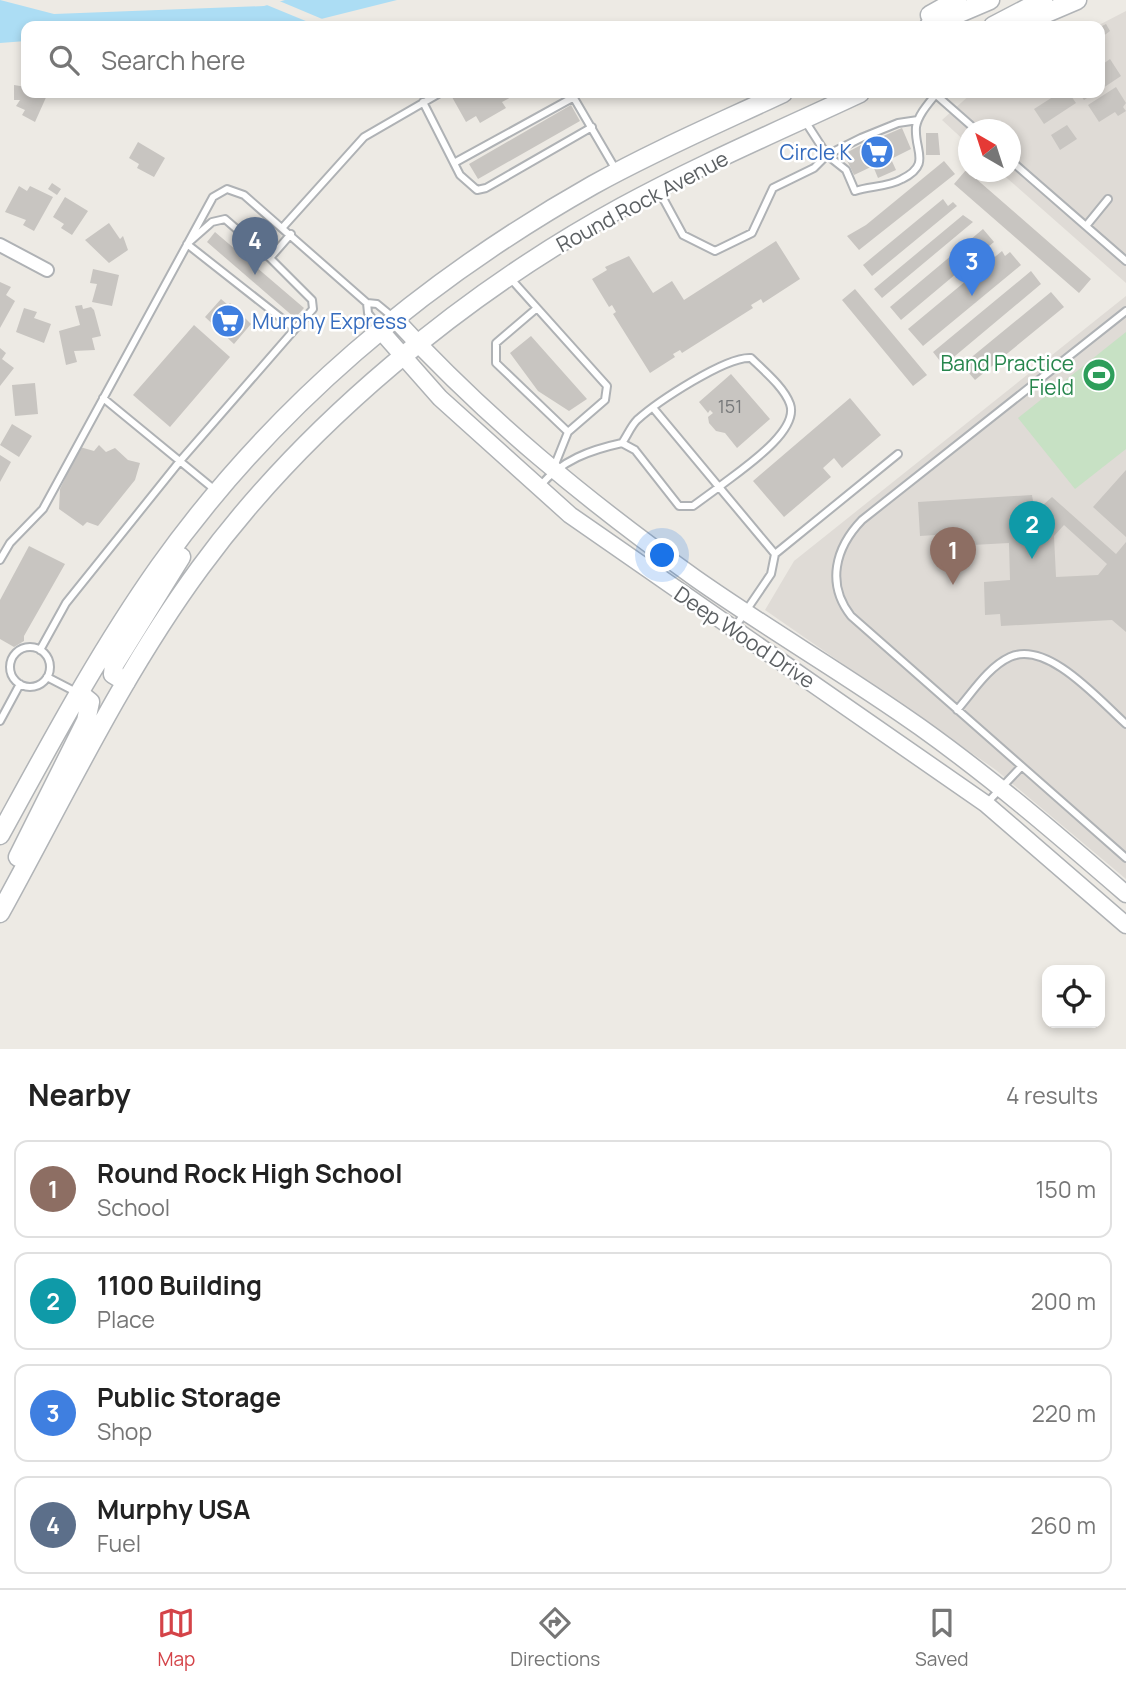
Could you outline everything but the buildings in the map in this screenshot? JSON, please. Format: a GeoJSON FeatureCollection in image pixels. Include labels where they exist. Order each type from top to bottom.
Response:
{"type":"FeatureCollection","features":[{"type":"Feature","properties":{"kind":"main road"},"geometry":{"type":"LineString","coordinates":[[923,21],[957,0]]}},
{"type":"Feature","properties":{"kind":"main road"},"geometry":{"type":"LineString","coordinates":[[941,21],[990,0]]}},
{"type":"Feature","properties":{"kind":"main road"},"geometry":{"type":"LineString","coordinates":[[1003,21],[1043,0]]}},
{"type":"Feature","properties":{"kind":"main road"},"geometry":{"type":"LineString","coordinates":[[1028,21],[1077,0]]}},
{"type":"Feature","properties":{"kind":"main road","name":"Round Rock Avenue"},"geometry":{"type":"LineString","coordinates":[[0,835],[79,693],[131,607],[196,518],[293,406],[395,318],[492,248],[617,172],[772,98]]}},
{"type":"Feature","properties":{"kind":"main road","name":"Round Rock Avenue"},"geometry":{"type":"LineString","coordinates":[[4,905],[126,682],[180,596],[221,541],[310,442],[418,344],[509,277],[595,222],[658,188],[849,98]]}},
{"type":"Feature","properties":{"kind":"main road"},"geometry":{"type":"LineString","coordinates":[[126,682],[113,674],[114,665],[192,541],[196,518]]}},
{"type":"Feature","properties":{"kind":"main road"},"geometry":{"type":"LineString","coordinates":[[4,905],[8,875],[86,720],[90,702],[79,693]]}},
{"type":"Feature","properties":{"kind":"street"},"geometry":{"type":"LineString","coordinates":[[0,245],[47,270]]}},
{"type":"Feature","properties":{"kind":"street","name":"Deep Wood Drive"},"geometry":{"type":"LineString","coordinates":[[395,318],[463,391],[552,472],[698,579],[918,725],[1002,788],[1126,894]]}},
{"type":"Feature","properties":{"kind":"street","name":"Deep Wood Drive"},"geometry":{"type":"LineString","coordinates":[[380,330],[449,407],[538,488],[590,530],[986,804],[1126,925]]}},
{"type":"Feature","properties":{"kind":"lane"},"geometry":{"type":"LineString","coordinates":[[283,227],[364,137],[432,98]]}},
{"type":"Feature","properties":{"kind":"lane"},"geometry":{"type":"LineString","coordinates":[[454,163],[567,98]]}},
{"type":"Feature","properties":{"kind":"lane"},"geometry":{"type":"LineString","coordinates":[[574,98],[617,172]]}},
{"type":"Feature","properties":{"kind":"lane"},"geometry":{"type":"LineString","coordinates":[[804,119],[827,155],[846,170],[855,191],[902,179],[916,169],[921,161],[916,128],[932,98]]}},
{"type":"Feature","properties":{"kind":"lane"},"geometry":{"type":"LineString","coordinates":[[940,98],[963,119]]}},
{"type":"Feature","properties":{"kind":"lane"},"geometry":{"type":"LineString","coordinates":[[424,103],[454,163],[468,185],[477,190],[486,188],[592,127]]}},
{"type":"Feature","properties":{"kind":"lane"},"geometry":{"type":"LineString","coordinates":[[658,188],[683,235],[715,251],[752,233],[773,188],[814,168],[827,155],[886,128],[918,120]]}},
{"type":"Feature","properties":{"kind":"lane"},"geometry":{"type":"LineString","coordinates":[[1021,170],[1126,261]]}},
{"type":"Feature","properties":{"kind":"lane"},"geometry":{"type":"LineString","coordinates":[[0,560],[10,543],[43,509],[213,197],[228,189],[244,195],[367,303],[377,304],[395,318]]}},
{"type":"Feature","properties":{"kind":"lane"},"geometry":{"type":"LineString","coordinates":[[1086,226],[1108,200]]}},
{"type":"Feature","properties":{"kind":"lane"},"geometry":{"type":"LineString","coordinates":[[40,650],[66,603],[180,461],[313,309],[312,300],[270,258],[225,219],[212,222],[187,244]]}},
{"type":"Feature","properties":{"kind":"lane"},"geometry":{"type":"LineString","coordinates":[[270,258],[291,234]]}},
{"type":"Feature","properties":{"kind":"lane"},"geometry":{"type":"LineString","coordinates":[[187,244],[295,329]]}},
{"type":"Feature","properties":{"kind":"lane"},"geometry":{"type":"LineString","coordinates":[[509,277],[607,386],[605,400],[568,432],[552,472]]}},
{"type":"Feature","properties":{"kind":"lane"},"geometry":{"type":"LineString","coordinates":[[367,303],[368,313],[380,330]]}},
{"type":"Feature","properties":{"kind":"lane"},"geometry":{"type":"LineString","coordinates":[[537,307],[496,343],[496,363],[568,432]]}},
{"type":"Feature","properties":{"kind":"lane"},"geometry":{"type":"LineString","coordinates":[[1126,311],[862,520],[839,553],[836,583],[846,609],[1126,859]]}},
{"type":"Feature","properties":{"kind":"lane"},"geometry":{"type":"LineString","coordinates":[[538,488],[552,472],[580,455],[622,443],[636,421],[725,362],[738,357],[751,358],[790,403],[792,418],[784,433],[693,506],[679,506],[635,450],[622,443]]}},
{"type":"Feature","properties":{"kind":"lane"},"geometry":{"type":"LineString","coordinates":[[103,398],[218,491]]}},
{"type":"Feature","properties":{"kind":"lane"},"geometry":{"type":"LineString","coordinates":[[654,409],[775,554]]}},
{"type":"Feature","properties":{"kind":"lane"},"geometry":{"type":"LineString","coordinates":[[733,630],[771,573],[775,554],[898,454]]}},
{"type":"Feature","properties":{"kind":"lane"},"geometry":{"type":"LineString","coordinates":[[22,649],[40,650],[49,660],[47,677],[34,687],[20,684],[12,675],[13,657],[22,649]]}},
{"type":"Feature","properties":{"kind":"lane"},"geometry":{"type":"LineString","coordinates":[[957,710],[997,666],[1010,657],[1032,655],[1063,669],[1126,724]]}},
{"type":"Feature","properties":{"kind":"lane"},"geometry":{"type":"LineString","coordinates":[[47,677],[79,693]]}},
{"type":"Feature","properties":{"kind":"lane"},"geometry":{"type":"LineString","coordinates":[[0,721],[20,684]]}},
{"type":"Feature","properties":{"kind":"lane"},"geometry":{"type":"LineString","coordinates":[[986,804],[1021,768]]}},
{"type":"Feature","properties":{"kind":"shaded area"},"geometry":{"type":"Polygon","coordinates":[[[1126,11],[1126,283],[1011,182],[1021,182],[1021,119],[958,119],[958,135],[942,120],[966,98],[1105,98],[1105,22],[1126,11]]]}},
{"type":"Feature","properties":{"kind":"shaded area"},"geometry":{"type":"Polygon","coordinates":[[[1126,296],[1126,879],[996,770],[765,610],[794,561],[1126,296]]]}},
{"type":"Feature","properties":{"kind":"green space","name":"Band Practice Field"},"geometry":{"type":"Polygon","coordinates":[[[1126,332],[1126,449],[1075,489],[1018,418],[1126,332]]]}},
{"type":"Feature","properties":{"kind":"water"},"geometry":{"type":"Polygon","coordinates":[[[0,0],[54,14],[264,6],[285,0],[397,0],[308,21],[21,21],[21,41],[0,43],[0,0]]]}},
{"type":"Feature","properties":{"kind":"pier"},"geometry":{"type":"Polygon","coordinates":[[[277,0],[327,21],[306,21],[262,3],[277,0]]]}},
{"type":"Feature","properties":{"kind":"place","name":"Circle K"},"geometry":{"type":"Point","coordinates":[877,152]}},
{"type":"Feature","properties":{"kind":"place","name":"Murphy USA"},"geometry":{"type":"Point","coordinates":[255,275]}},
{"type":"Feature","properties":{"kind":"place","name":"Public Storage"},"geometry":{"type":"Point","coordinates":[972,296]}},
{"type":"Feature","properties":{"kind":"place","name":"Murphy Express"},"geometry":{"type":"Point","coordinates":[228,321]}},
{"type":"Feature","properties":{"kind":"place","name":"Band Practice Field"},"geometry":{"type":"Point","coordinates":[1099,375]}},
{"type":"Feature","properties":{"kind":"place","name":"1100 Building"},"geometry":{"type":"Point","coordinates":[1032,559]}},
{"type":"Feature","properties":{"kind":"place","name":"Round Rock High School"},"geometry":{"type":"Point","coordinates":[953,585]}}]}
